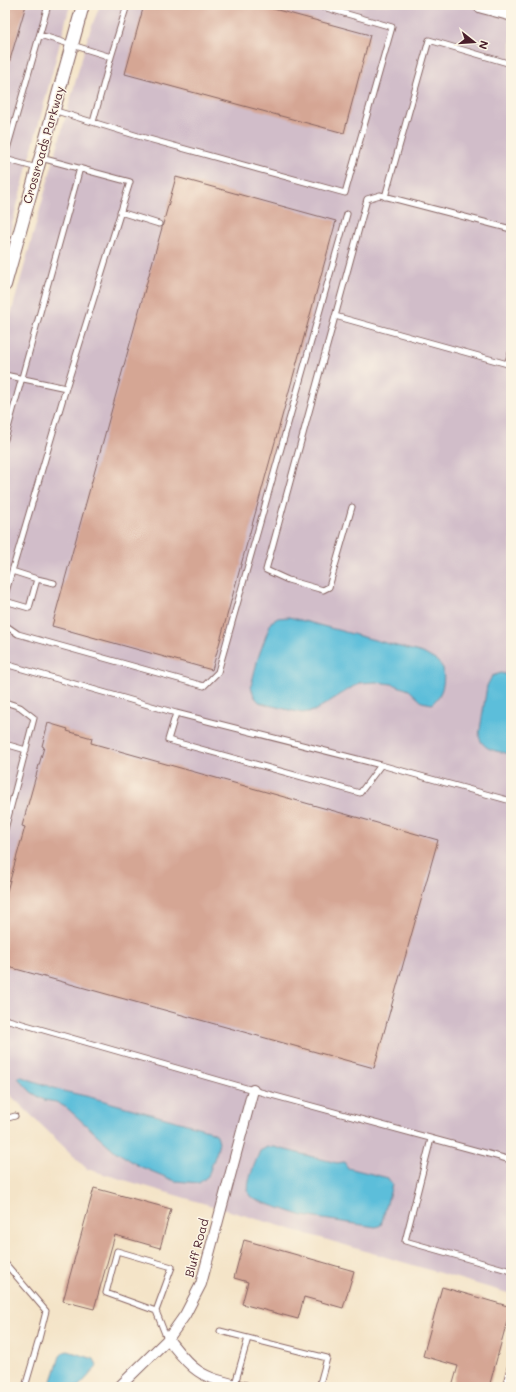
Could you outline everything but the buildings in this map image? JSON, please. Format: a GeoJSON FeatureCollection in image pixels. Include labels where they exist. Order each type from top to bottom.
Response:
{"type":"FeatureCollection","features":[{"type":"Feature","properties":{"kind":"main road"},"geometry":{"type":"LineString","coordinates":[[481,5],[511,13]]}},
{"type":"Feature","properties":{"kind":"street","name":"Crossroads Parkway"},"geometry":{"type":"LineString","coordinates":[[5,285],[83,5]]}},
{"type":"Feature","properties":{"kind":"street","name":"Bluff Road"},"geometry":{"type":"LineString","coordinates":[[119,1387],[168,1339],[185,1315],[201,1284],[253,1090]]}},
{"type":"Feature","properties":{"kind":"street"},"geometry":{"type":"LineString","coordinates":[[168,1339],[199,1372],[240,1386]]}},
{"type":"Feature","properties":{"kind":"lane"},"geometry":{"type":"LineString","coordinates":[[5,595],[66,388],[130,182],[80,168],[5,157],[48,5]]}},
{"type":"Feature","properties":{"kind":"lane"},"geometry":{"type":"LineString","coordinates":[[93,122],[126,5]]}},
{"type":"Feature","properties":{"kind":"lane"},"geometry":{"type":"LineString","coordinates":[[53,110],[138,136],[345,193],[392,27],[316,5]]}},
{"type":"Feature","properties":{"kind":"lane"},"geometry":{"type":"LineString","coordinates":[[40,35],[111,57]]}},
{"type":"Feature","properties":{"kind":"lane"},"geometry":{"type":"LineString","coordinates":[[385,196],[429,40],[511,64]]}},
{"type":"Feature","properties":{"kind":"lane"},"geometry":{"type":"LineString","coordinates":[[5,439],[80,168]]}},
{"type":"Feature","properties":{"kind":"lane"},"geometry":{"type":"LineString","coordinates":[[352,507],[329,587],[323,590],[288,580],[266,570],[367,199],[380,195],[385,196],[511,229]]}},
{"type":"Feature","properties":{"kind":"lane"},"geometry":{"type":"LineString","coordinates":[[120,212],[158,224]]}},
{"type":"Feature","properties":{"kind":"lane"},"geometry":{"type":"LineString","coordinates":[[5,625],[18,634],[204,686],[218,672],[347,214]]}},
{"type":"Feature","properties":{"kind":"lane"},"geometry":{"type":"LineString","coordinates":[[335,316],[509,365],[511,353]]}},
{"type":"Feature","properties":{"kind":"lane"},"geometry":{"type":"LineString","coordinates":[[5,375],[66,388]]}},
{"type":"Feature","properties":{"kind":"lane"},"geometry":{"type":"LineString","coordinates":[[12,571],[54,583]]}},
{"type":"Feature","properties":{"kind":"lane"},"geometry":{"type":"LineString","coordinates":[[5,601],[29,608],[37,579]]}},
{"type":"Feature","properties":{"kind":"lane"},"geometry":{"type":"LineString","coordinates":[[5,664],[176,713],[381,765],[511,801]]}},
{"type":"Feature","properties":{"kind":"lane"},"geometry":{"type":"LineString","coordinates":[[5,702],[20,707],[34,718],[5,829]]}},
{"type":"Feature","properties":{"kind":"lane"},"geometry":{"type":"LineString","coordinates":[[176,713],[168,740],[360,792],[381,765]]}},
{"type":"Feature","properties":{"kind":"lane"},"geometry":{"type":"LineString","coordinates":[[5,744],[26,750]]}},
{"type":"Feature","properties":{"kind":"lane"},"geometry":{"type":"LineString","coordinates":[[5,1019],[253,1090],[511,1160]]}},
{"type":"Feature","properties":{"kind":"lane"},"geometry":{"type":"LineString","coordinates":[[5,1119],[15,1116]]}},
{"type":"Feature","properties":{"kind":"lane"},"geometry":{"type":"LineString","coordinates":[[432,1138],[406,1241],[511,1271]]}},
{"type":"Feature","properties":{"kind":"lane"},"geometry":{"type":"LineString","coordinates":[[156,1311],[106,1293],[118,1251],[172,1267],[156,1311],[168,1339]]}},
{"type":"Feature","properties":{"kind":"lane"},"geometry":{"type":"LineString","coordinates":[[5,1263],[46,1311],[25,1387]]}},
{"type":"Feature","properties":{"kind":"lane"},"geometry":{"type":"LineString","coordinates":[[220,1331],[327,1358],[319,1387]]}},
{"type":"Feature","properties":{"kind":"lane"},"geometry":{"type":"LineString","coordinates":[[240,1386],[248,1338]]}},
{"type":"Feature","properties":{"kind":"lane"},"geometry":{"type":"LineString","coordinates":[[505,1387],[511,1364]]}},
{"type":"Feature","properties":{"kind":"shaded area"},"geometry":{"type":"Polygon","coordinates":[[[5,5],[70,5],[5,251],[5,5]]]}},
{"type":"Feature","properties":{"kind":"shaded area"},"geometry":{"type":"Polygon","coordinates":[[[100,5],[466,5],[511,18],[511,1294],[87,1169],[5,1090],[5,336],[88,36],[100,5]]]}},
{"type":"Feature","properties":{"kind":"water"},"geometry":{"type":"Polygon","coordinates":[[[289,617],[423,653],[437,661],[443,668],[444,678],[439,696],[432,704],[422,702],[409,690],[392,684],[376,682],[359,683],[314,711],[302,713],[259,702],[254,696],[251,686],[258,658],[271,622],[278,618],[289,617]]]}},
{"type":"Feature","properties":{"kind":"water"},"geometry":{"type":"Polygon","coordinates":[[[501,673],[511,676],[511,754],[491,750],[484,745],[479,736],[487,686],[492,676],[501,673]]]}},
{"type":"Feature","properties":{"kind":"water"},"geometry":{"type":"Polygon","coordinates":[[[19,1076],[63,1091],[90,1097],[208,1130],[217,1135],[219,1142],[208,1176],[199,1183],[175,1181],[139,1166],[115,1151],[67,1108],[56,1102],[44,1100],[31,1092],[18,1078],[19,1076]]]}},
{"type":"Feature","properties":{"kind":"water"},"geometry":{"type":"Polygon","coordinates":[[[267,1147],[274,1147],[337,1163],[344,1162],[348,1168],[388,1178],[392,1185],[381,1225],[376,1227],[303,1216],[253,1198],[249,1195],[248,1184],[260,1151],[267,1147]]]}},
{"type":"Feature","properties":{"kind":"water"},"geometry":{"type":"Polygon","coordinates":[[[68,1351],[94,1359],[97,1365],[96,1368],[78,1387],[50,1387],[60,1356],[64,1352],[68,1351]]]}}]}
